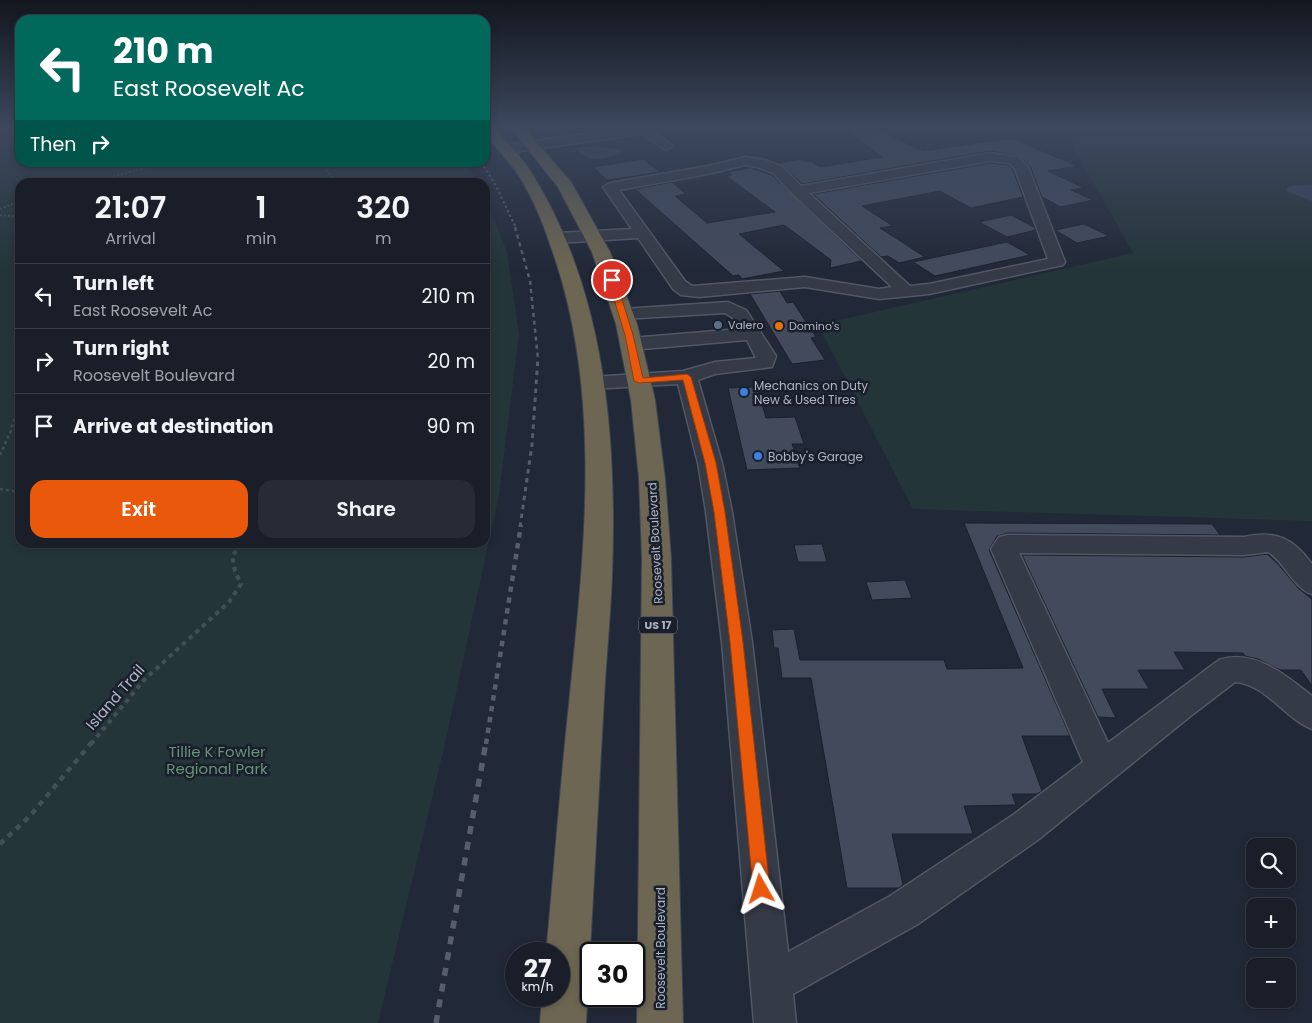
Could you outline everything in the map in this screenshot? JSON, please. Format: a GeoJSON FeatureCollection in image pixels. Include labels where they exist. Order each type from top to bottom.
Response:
{"type":"FeatureCollection","features":[{"type":"Feature","properties":{"kind":"highway"},"geometry":{"type":"LineString","coordinates":[[525,175],[538,194],[558,238],[581,313],[592,383],[598,477],[598,559],[563,1023]]}},
{"type":"Feature","properties":{"kind":"highway","name":"Roosevelt Boulevard"},"geometry":{"type":"LineString","coordinates":[[558,175],[604,225],[606,264],[631,344],[639,381],[651,466],[658,577],[660,1023]]}},
{"type":"Feature","properties":{"kind":"street"},"geometry":{"type":"LineString","coordinates":[[681,175],[610,187],[678,285],[687,291],[699,292],[805,282],[878,294],[930,289],[1057,262],[1023,175]]}},
{"type":"Feature","properties":{"kind":"street"},"geometry":{"type":"LineString","coordinates":[[783,175],[906,291]]}},
{"type":"Feature","properties":{"kind":"street"},"geometry":{"type":"LineString","coordinates":[[798,191],[890,175]]}},
{"type":"Feature","properties":{"kind":"street"},"geometry":{"type":"LineString","coordinates":[[558,238],[604,225],[630,215]]}},
{"type":"Feature","properties":{"kind":"street"},"geometry":{"type":"LineString","coordinates":[[604,225],[612,236],[643,232]]}},
{"type":"Feature","properties":{"kind":"street"},"geometry":{"type":"LineString","coordinates":[[592,383],[639,381],[765,363],[766,356],[740,314],[728,308],[623,314]]}},
{"type":"Feature","properties":{"kind":"street"},"geometry":{"type":"LineString","coordinates":[[679,310],[700,356],[699,373],[710,463],[720,512],[736,642],[775,1023]]}},
{"type":"Feature","properties":{"kind":"street"},"geometry":{"type":"LineString","coordinates":[[631,344],[752,334]]}},
{"type":"Feature","properties":{"kind":"street"},"geometry":{"type":"LineString","coordinates":[[1102,767],[1004,550],[1008,544],[1244,546],[1260,541],[1284,548],[1312,584]]}},
{"type":"Feature","properties":{"kind":"street"},"geometry":{"type":"LineString","coordinates":[[771,984],[904,910],[1026,827],[1218,676],[1230,669],[1241,668],[1261,676],[1312,714]]}},
{"type":"Feature","properties":{"kind":"path"},"geometry":{"type":"LineString","coordinates":[[0,209],[15,203]]}},
{"type":"Feature","properties":{"kind":"path"},"geometry":{"type":"LineString","coordinates":[[0,215],[15,216]]}},
{"type":"Feature","properties":{"kind":"path"},"geometry":{"type":"LineString","coordinates":[[15,329],[13,348],[15,352]]}},
{"type":"Feature","properties":{"kind":"path"},"geometry":{"type":"LineString","coordinates":[[0,455],[15,418]]}},
{"type":"Feature","properties":{"kind":"path"},"geometry":{"type":"LineString","coordinates":[[0,489],[15,491]]}},
{"type":"Feature","properties":{"kind":"path","name":"Island Trail"},"geometry":{"type":"LineString","coordinates":[[0,844],[30,816],[144,680],[229,602],[241,584],[235,571],[232,556],[238,548]]}},
{"type":"Feature","properties":{"kind":"green space","name":"Tillie K Fowler Regional Park"},"geometry":{"type":"Polygon","coordinates":[[[0,175],[474,175],[476,178],[15,178],[15,548],[487,548],[444,748],[378,1023],[0,1023],[0,175]]]}},
{"type":"Feature","properties":{"kind":"green space"},"geometry":{"type":"Polygon","coordinates":[[[1089,175],[1312,175],[1312,521],[913,509],[818,325],[1133,253],[1089,175]]]}},
{"type":"Feature","properties":{"kind":"green space","name":"Tillie K Fowler Regional Park"},"geometry":{"type":"Polygon","coordinates":[[[490,209],[507,252],[519,334],[499,495],[490,536],[490,209]]]}},
{"type":"Feature","properties":{"kind":"water"},"geometry":{"type":"Polygon","coordinates":[[[1312,185],[1312,201],[1288,192],[1286,189],[1290,186],[1312,185]]]}},
{"type":"Feature","properties":{"kind":"building"},"geometry":{"type":"Polygon","coordinates":[[[601,175],[642,175],[607,180],[601,175]]]}},
{"type":"Feature","properties":{"kind":"building"},"geometry":{"type":"Polygon","coordinates":[[[772,175],[862,261],[830,268],[831,260],[784,225],[739,234],[784,271],[742,279],[739,275],[733,276],[635,189],[672,182],[686,194],[675,196],[707,223],[775,212],[726,176],[772,175]]]}},
{"type":"Feature","properties":{"kind":"building"},"geometry":{"type":"Polygon","coordinates":[[[793,175],[855,175],[802,184],[793,175]]]}},
{"type":"Feature","properties":{"kind":"building"},"geometry":{"type":"Polygon","coordinates":[[[923,175],[1015,175],[1023,197],[971,208],[940,191],[862,206],[893,226],[880,228],[925,257],[899,263],[888,256],[881,257],[813,194],[923,175]]]}},
{"type":"Feature","properties":{"kind":"building"},"geometry":{"type":"Polygon","coordinates":[[[1033,175],[1056,175],[1084,188],[1071,190],[1093,200],[1061,207],[1042,197],[1033,175]]]}},
{"type":"Feature","properties":{"kind":"building"},"geometry":{"type":"Polygon","coordinates":[[[1011,215],[1034,227],[1036,230],[1007,237],[979,222],[1011,215]]]}},
{"type":"Feature","properties":{"kind":"building"},"geometry":{"type":"Polygon","coordinates":[[[1084,224],[1109,236],[1077,243],[1055,230],[1084,224]]]}},
{"type":"Feature","properties":{"kind":"building"},"geometry":{"type":"Polygon","coordinates":[[[1007,242],[1030,255],[935,276],[913,262],[1007,242]]]}},
{"type":"Feature","properties":{"kind":"building"},"geometry":{"type":"Polygon","coordinates":[[[780,291],[787,303],[793,302],[816,337],[811,338],[825,360],[792,364],[750,294],[780,291]]]}},
{"type":"Feature","properties":{"kind":"building"},"geometry":{"type":"Polygon","coordinates":[[[757,387],[766,418],[795,417],[804,444],[792,444],[800,468],[747,470],[728,388],[757,387]]]}},
{"type":"Feature","properties":{"kind":"building"},"geometry":{"type":"Polygon","coordinates":[[[964,523],[1212,524],[1220,535],[1008,533],[997,536],[989,550],[1070,736],[1022,736],[1042,791],[1037,794],[1012,794],[1016,805],[964,806],[973,834],[892,834],[903,885],[899,888],[847,888],[811,678],[782,678],[778,648],[774,648],[772,630],[794,629],[800,660],[944,660],[947,669],[1023,668],[964,523]]]}},
{"type":"Feature","properties":{"kind":"building"},"geometry":{"type":"Polygon","coordinates":[[[822,544],[827,562],[798,562],[794,545],[822,544]]]}},
{"type":"Feature","properties":{"kind":"building"},"geometry":{"type":"Polygon","coordinates":[[[1267,554],[1298,588],[1312,599],[1312,686],[1301,670],[1280,670],[1258,659],[1245,656],[1243,653],[1174,652],[1185,670],[1138,670],[1149,689],[1102,689],[1116,718],[1098,717],[1022,555],[1244,557],[1267,554]]]}},
{"type":"Feature","properties":{"kind":"building"},"geometry":{"type":"Polygon","coordinates":[[[905,580],[912,598],[872,600],[866,582],[905,580]]]}},
{"type":"Feature","properties":{"kind":"railway"},"geometry":{"type":"LineString","coordinates":[[489,175],[516,228]]}},
{"type":"Feature","properties":{"kind":"railway"},"geometry":{"type":"LineString","coordinates":[[515,227],[530,281],[538,358]]}},
{"type":"Feature","properties":{"kind":"railway"},"geometry":{"type":"LineString","coordinates":[[520,527],[532,445],[538,358]]}},
{"type":"Feature","properties":{"kind":"railway"},"geometry":{"type":"LineString","coordinates":[[486,744],[521,525]]}},
{"type":"Feature","properties":{"kind":"railway"},"geometry":{"type":"LineString","coordinates":[[436,1023],[486,742]]}},
{"type":"Feature","properties":{"kind":"place","name":"Valero"},"geometry":{"type":"Point","coordinates":[718,325]}},
{"type":"Feature","properties":{"kind":"place","name":"Domino's"},"geometry":{"type":"Point","coordinates":[779,326]}},
{"type":"Feature","properties":{"kind":"place","name":"Mechanics on Duty New & Used Tires"},"geometry":{"type":"Point","coordinates":[744,392]}},
{"type":"Feature","properties":{"kind":"place","name":"Bobby's Garage"},"geometry":{"type":"Point","coordinates":[758,456]}},
{"type":"Feature","properties":{"kind":"route"},"geometry":{"type":"LineString","coordinates":[[612,280],[629,335],[639,381],[687,377],[710,463],[720,512],[736,642],[761,889]]}}]}
